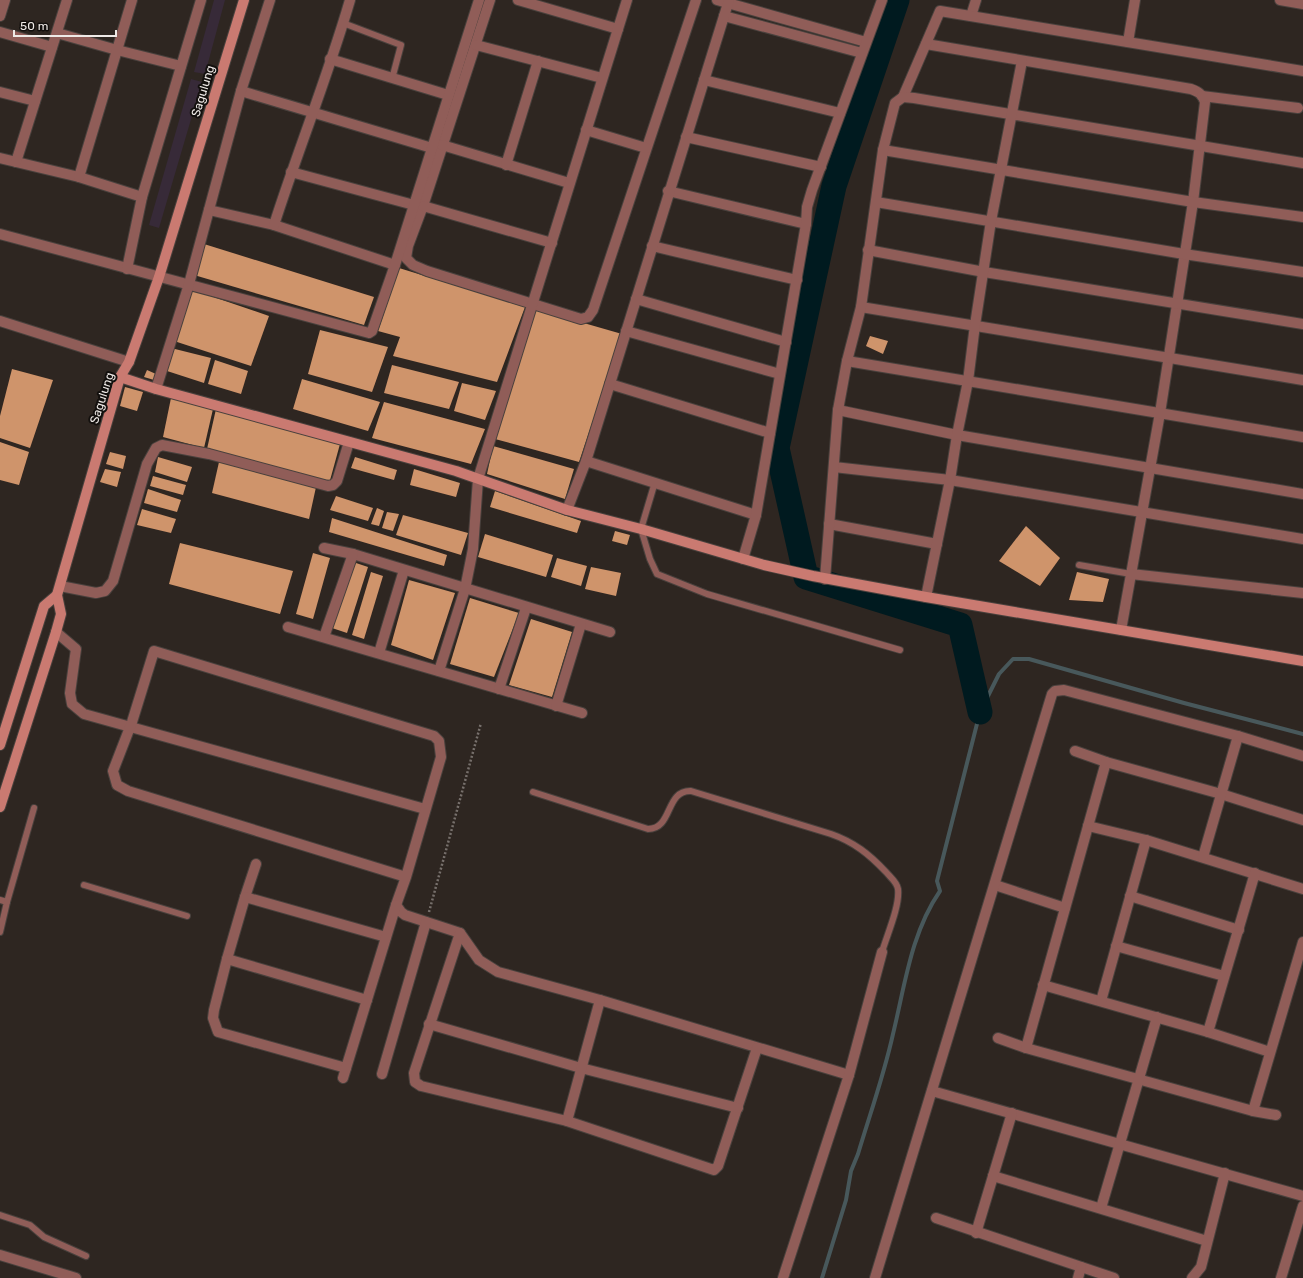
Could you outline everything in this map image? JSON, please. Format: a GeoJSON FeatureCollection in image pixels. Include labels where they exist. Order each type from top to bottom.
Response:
{"type":"FeatureCollection","features":[{"type":"Feature","properties":{"kind":"street"},"geometry":{"type":"LineString","coordinates":[[0,16],[5,0]]}},
{"type":"Feature","properties":{"kind":"street"},"geometry":{"type":"LineString","coordinates":[[16,162],[67,0]]}},
{"type":"Feature","properties":{"kind":"street"},"geometry":{"type":"LineString","coordinates":[[79,177],[132,0]]}},
{"type":"Feature","properties":{"kind":"street"},"geometry":{"type":"LineString","coordinates":[[127,269],[142,196],[201,0]]}},
{"type":"Feature","properties":{"kind":"street","name":"Sagulung"},"geometry":{"type":"LineString","coordinates":[[0,807],[56,632],[61,614],[58,590],[120,377],[129,362],[159,277],[244,0]]}},
{"type":"Feature","properties":{"kind":"street"},"geometry":{"type":"LineString","coordinates":[[156,389],[189,284],[241,91],[270,0]]}},
{"type":"Feature","properties":{"kind":"street"},"geometry":{"type":"LineString","coordinates":[[274,226],[291,172],[314,112],[350,0]]}},
{"type":"Feature","properties":{"kind":"street"},"geometry":{"type":"LineString","coordinates":[[479,0],[432,148],[406,258],[413,265],[581,319],[588,317],[593,310],[696,0]]}},
{"type":"Feature","properties":{"kind":"street"},"geometry":{"type":"LineString","coordinates":[[0,234],[369,334],[372,331],[395,265],[442,146],[490,0]]}},
{"type":"Feature","properties":{"kind":"street"},"geometry":{"type":"LineString","coordinates":[[518,0],[618,29]]}},
{"type":"Feature","properties":{"kind":"street"},"geometry":{"type":"LineString","coordinates":[[439,671],[466,589],[473,549],[478,479],[627,0]]}},
{"type":"Feature","properties":{"kind":"street"},"geometry":{"type":"LineString","coordinates":[[717,0],[728,1],[866,42]]}},
{"type":"Feature","properties":{"kind":"street"},"geometry":{"type":"LineString","coordinates":[[743,559],[756,515],[797,280],[806,224],[807,207],[820,167],[882,0]]}},
{"type":"Feature","properties":{"kind":"street"},"geometry":{"type":"LineString","coordinates":[[970,16],[976,0]]}},
{"type":"Feature","properties":{"kind":"street"},"geometry":{"type":"LineString","coordinates":[[1128,42],[1135,0]]}},
{"type":"Feature","properties":{"kind":"street"},"geometry":{"type":"LineString","coordinates":[[1280,0],[1303,4]]}},
{"type":"Feature","properties":{"kind":"street"},"geometry":{"type":"LineString","coordinates":[[567,510],[586,461],[668,191],[728,1]]}},
{"type":"Feature","properties":{"kind":"street"},"geometry":{"type":"LineString","coordinates":[[903,96],[940,11],[1128,42],[1302,68]]}},
{"type":"Feature","properties":{"kind":"street"},"geometry":{"type":"LineString","coordinates":[[724,16],[862,54]]}},
{"type":"Feature","properties":{"kind":"street"},"geometry":{"type":"LineString","coordinates":[[0,32],[52,47]]}},
{"type":"Feature","properties":{"kind":"street"},"geometry":{"type":"LineString","coordinates":[[56,33],[181,66]]}},
{"type":"Feature","properties":{"kind":"street"},"geometry":{"type":"LineString","coordinates":[[926,44],[1191,89],[1198,91],[1205,102],[1200,147],[1169,358],[1151,468],[1121,630]]}},
{"type":"Feature","properties":{"kind":"street"},"geometry":{"type":"LineString","coordinates":[[476,45],[602,78]]}},
{"type":"Feature","properties":{"kind":"street"},"geometry":{"type":"LineString","coordinates":[[330,59],[448,95]]}},
{"type":"Feature","properties":{"kind":"street"},"geometry":{"type":"LineString","coordinates":[[506,165],[538,61]]}},
{"type":"Feature","properties":{"kind":"street"},"geometry":{"type":"LineString","coordinates":[[926,597],[950,480],[968,381],[991,221],[1022,61]]}},
{"type":"Feature","properties":{"kind":"street"},"geometry":{"type":"LineString","coordinates":[[704,80],[840,112]]}},
{"type":"Feature","properties":{"kind":"street"},"geometry":{"type":"LineString","coordinates":[[241,91],[432,148]]}},
{"type":"Feature","properties":{"kind":"street"},"geometry":{"type":"LineString","coordinates":[[0,92],[35,101]]}},
{"type":"Feature","properties":{"kind":"street"},"geometry":{"type":"LineString","coordinates":[[825,579],[838,410],[847,361],[861,307],[883,150],[893,107],[898,98],[903,96],[1200,147],[1303,163]]}},
{"type":"Feature","properties":{"kind":"street"},"geometry":{"type":"LineString","coordinates":[[1202,96],[1298,108]]}},
{"type":"Feature","properties":{"kind":"street"},"geometry":{"type":"LineString","coordinates":[[586,130],[646,148]]}},
{"type":"Feature","properties":{"kind":"street"},"geometry":{"type":"LineString","coordinates":[[686,137],[820,167]]}},
{"type":"Feature","properties":{"kind":"street"},"geometry":{"type":"LineString","coordinates":[[442,146],[569,183]]}},
{"type":"Feature","properties":{"kind":"street"},"geometry":{"type":"LineString","coordinates":[[883,150],[1192,202],[1303,217]]}},
{"type":"Feature","properties":{"kind":"street"},"geometry":{"type":"LineString","coordinates":[[0,158],[79,177],[142,196]]}},
{"type":"Feature","properties":{"kind":"street"},"geometry":{"type":"LineString","coordinates":[[291,172],[418,205],[552,243]]}},
{"type":"Feature","properties":{"kind":"street"},"geometry":{"type":"LineString","coordinates":[[668,191],[806,224]]}},
{"type":"Feature","properties":{"kind":"street"},"geometry":{"type":"LineString","coordinates":[[876,202],[1184,254],[1303,272]]}},
{"type":"Feature","properties":{"kind":"street"},"geometry":{"type":"LineString","coordinates":[[209,210],[274,226],[395,265]]}},
{"type":"Feature","properties":{"kind":"street"},"geometry":{"type":"LineString","coordinates":[[652,246],[797,280]]}},
{"type":"Feature","properties":{"kind":"street"},"geometry":{"type":"LineString","coordinates":[[868,250],[984,272],[1303,324]]}},
{"type":"Feature","properties":{"kind":"street"},"geometry":{"type":"LineString","coordinates":[[636,299],[786,342]]}},
{"type":"Feature","properties":{"kind":"street"},"geometry":{"type":"LineString","coordinates":[[861,307],[1303,380]]}},
{"type":"Feature","properties":{"kind":"street"},"geometry":{"type":"LineString","coordinates":[[0,321],[129,362]]}},
{"type":"Feature","properties":{"kind":"street"},"geometry":{"type":"LineString","coordinates":[[626,331],[780,374]]}},
{"type":"Feature","properties":{"kind":"street"},"geometry":{"type":"LineString","coordinates":[[847,361],[1303,436]]}},
{"type":"Feature","properties":{"kind":"street"},"geometry":{"type":"LineString","coordinates":[[120,377],[156,389],[456,471],[567,510],[641,529],[764,565],[825,579],[926,597],[1303,661]]}},
{"type":"Feature","properties":{"kind":"street"},"geometry":{"type":"LineString","coordinates":[[610,384],[770,433]]}},
{"type":"Feature","properties":{"kind":"street"},"geometry":{"type":"LineString","coordinates":[[838,410],[957,435],[1303,494]]}},
{"type":"Feature","properties":{"kind":"street"},"geometry":{"type":"LineString","coordinates":[[0,745],[44,606],[58,590],[96,593],[105,591],[113,580],[147,464],[156,448],[162,445],[209,454],[328,486],[333,485],[337,480],[349,442]]}},
{"type":"Feature","properties":{"kind":"street"},"geometry":{"type":"LineString","coordinates":[[586,461],[756,515]]}},
{"type":"Feature","properties":{"kind":"street"},"geometry":{"type":"LineString","coordinates":[[834,467],[950,480],[1303,539]]}},
{"type":"Feature","properties":{"kind":"street"},"geometry":{"type":"LineString","coordinates":[[829,524],[937,544]]}},
{"type":"Feature","properties":{"kind":"street"},"geometry":{"type":"LineString","coordinates":[[324,548],[352,554],[526,608],[610,632]]}},
{"type":"Feature","properties":{"kind":"street"},"geometry":{"type":"LineString","coordinates":[[324,637],[352,554]]}},
{"type":"Feature","properties":{"kind":"street"},"geometry":{"type":"LineString","coordinates":[[379,653],[404,570]]}},
{"type":"Feature","properties":{"kind":"street"},"geometry":{"type":"LineString","coordinates":[[1131,574],[1303,594]]}},
{"type":"Feature","properties":{"kind":"street"},"geometry":{"type":"LineString","coordinates":[[499,689],[526,608]]}},
{"type":"Feature","properties":{"kind":"street"},"geometry":{"type":"LineString","coordinates":[[556,706],[581,624]]}},
{"type":"Feature","properties":{"kind":"street"},"geometry":{"type":"LineString","coordinates":[[288,627],[582,713]]}},
{"type":"Feature","properties":{"kind":"street"},"geometry":{"type":"LineString","coordinates":[[56,632],[76,649],[70,693],[72,704],[84,714],[426,809]]}},
{"type":"Feature","properties":{"kind":"street"},"geometry":{"type":"LineString","coordinates":[[343,1078],[406,876],[441,757],[439,741],[434,736],[154,651],[130,726],[113,771],[117,785],[128,791],[406,876]]}},
{"type":"Feature","properties":{"kind":"street"},"geometry":{"type":"LineString","coordinates":[[875,1278],[995,885],[1050,697],[1055,691],[1064,690],[1238,736],[1303,756]]}},
{"type":"Feature","properties":{"kind":"street"},"geometry":{"type":"LineString","coordinates":[[1203,857],[1238,736]]}},
{"type":"Feature","properties":{"kind":"street"},"geometry":{"type":"LineString","coordinates":[[1075,751],[1106,762],[1222,794],[1303,820]]}},
{"type":"Feature","properties":{"kind":"street"},"geometry":{"type":"LineString","coordinates":[[1026,1048],[1106,762]]}},
{"type":"Feature","properties":{"kind":"street"},"geometry":{"type":"LineString","coordinates":[[1088,826],[1146,840],[1303,889]]}},
{"type":"Feature","properties":{"kind":"street"},"geometry":{"type":"LineString","coordinates":[[1101,1001],[1146,840]]}},
{"type":"Feature","properties":{"kind":"street"},"geometry":{"type":"LineString","coordinates":[[256,864],[227,959],[214,1010],[213,1018],[218,1032],[346,1068]]}},
{"type":"Feature","properties":{"kind":"street"},"geometry":{"type":"LineString","coordinates":[[1208,1032],[1255,873]]}},
{"type":"Feature","properties":{"kind":"street"},"geometry":{"type":"LineString","coordinates":[[995,885],[1065,908]]}},
{"type":"Feature","properties":{"kind":"street"},"geometry":{"type":"LineString","coordinates":[[1130,896],[1239,930]]}},
{"type":"Feature","properties":{"kind":"street"},"geometry":{"type":"LineString","coordinates":[[245,897],[386,937]]}},
{"type":"Feature","properties":{"kind":"street"},"geometry":{"type":"LineString","coordinates":[[396,905],[400,912],[405,915],[460,933],[479,960],[498,972],[600,1000],[849,1075]]}},
{"type":"Feature","properties":{"kind":"street"},"geometry":{"type":"LineString","coordinates":[[382,1074],[426,922]]}},
{"type":"Feature","properties":{"kind":"street"},"geometry":{"type":"LineString","coordinates":[[460,933],[414,1073],[415,1082],[417,1084],[436,1090],[568,1121],[714,1170],[718,1166],[738,1108],[756,1048]]}},
{"type":"Feature","properties":{"kind":"street"},"geometry":{"type":"LineString","coordinates":[[1253,1110],[1270,1052],[1298,974],[1303,942]]}},
{"type":"Feature","properties":{"kind":"street"},"geometry":{"type":"LineString","coordinates":[[1116,946],[1224,976]]}},
{"type":"Feature","properties":{"kind":"street"},"geometry":{"type":"LineString","coordinates":[[783,1278],[849,1075],[882,952]]}},
{"type":"Feature","properties":{"kind":"street"},"geometry":{"type":"LineString","coordinates":[[227,959],[367,1000]]}},
{"type":"Feature","properties":{"kind":"street"},"geometry":{"type":"LineString","coordinates":[[1043,985],[1208,1032],[1270,1052]]}},
{"type":"Feature","properties":{"kind":"street"},"geometry":{"type":"LineString","coordinates":[[568,1121],[600,1000]]}},
{"type":"Feature","properties":{"kind":"street"},"geometry":{"type":"LineString","coordinates":[[1101,1208],[1157,1017]]}},
{"type":"Feature","properties":{"kind":"street"},"geometry":{"type":"LineString","coordinates":[[430,1024],[581,1068],[738,1108]]}},
{"type":"Feature","properties":{"kind":"street"},"geometry":{"type":"LineString","coordinates":[[998,1038],[1026,1048],[1276,1115]]}},
{"type":"Feature","properties":{"kind":"street"},"geometry":{"type":"LineString","coordinates":[[932,1091],[1303,1196]]}},
{"type":"Feature","properties":{"kind":"street"},"geometry":{"type":"LineString","coordinates":[[976,1233],[1012,1113]]}},
{"type":"Feature","properties":{"kind":"street"},"geometry":{"type":"LineString","coordinates":[[1192,1278],[1201,1267],[1225,1173]]}},
{"type":"Feature","properties":{"kind":"street"},"geometry":{"type":"LineString","coordinates":[[993,1176],[1207,1241]]}},
{"type":"Feature","properties":{"kind":"street"},"geometry":{"type":"LineString","coordinates":[[1281,1278],[1303,1206]]}},
{"type":"Feature","properties":{"kind":"street"},"geometry":{"type":"LineString","coordinates":[[936,1218],[976,1233],[1114,1278]]}},
{"type":"Feature","properties":{"kind":"street"},"geometry":{"type":"LineString","coordinates":[[0,1255],[76,1278]]}},
{"type":"Feature","properties":{"kind":"street"},"geometry":{"type":"LineString","coordinates":[[1078,1278],[1081,1267]]}},
{"type":"Feature","properties":{"kind":"lane"},"geometry":{"type":"LineString","coordinates":[[343,23],[401,44],[392,78]]}},
{"type":"Feature","properties":{"kind":"lane"},"geometry":{"type":"LineString","coordinates":[[655,482],[641,529],[650,559],[657,574],[707,594],[900,650]]}},
{"type":"Feature","properties":{"kind":"lane"},"geometry":{"type":"LineString","coordinates":[[1079,565],[1131,574]]}},
{"type":"Feature","properties":{"kind":"lane"},"geometry":{"type":"LineString","coordinates":[[533,792],[648,829],[654,829],[661,826],[676,796],[683,791],[691,791],[831,834],[850,842],[870,855],[895,881],[898,888],[897,902],[882,952]]}},
{"type":"Feature","properties":{"kind":"lane"},"geometry":{"type":"LineString","coordinates":[[0,932],[34,808]]}},
{"type":"Feature","properties":{"kind":"lane"},"geometry":{"type":"LineString","coordinates":[[84,885],[187,916]]}},
{"type":"Feature","properties":{"kind":"lane"},"geometry":{"type":"LineString","coordinates":[[0,900],[7,902]]}},
{"type":"Feature","properties":{"kind":"lane"},"geometry":{"type":"LineString","coordinates":[[0,1214],[30,1226],[44,1237],[86,1256]]}},
{"type":"Feature","properties":{"kind":"path"},"geometry":{"type":"LineString","coordinates":[[426,922],[481,723]]}},
{"type":"Feature","properties":{"kind":"shaded area"},"geometry":{"type":"Polygon","coordinates":[[[214,0],[225,0],[205,74],[194,72],[214,0]]]}},
{"type":"Feature","properties":{"kind":"shaded area"},"geometry":{"type":"Polygon","coordinates":[[[191,79],[202,82],[159,228],[149,225],[191,79]]]}},
{"type":"Feature","properties":{"kind":"building"},"geometry":{"type":"Polygon","coordinates":[[[204,244],[374,297],[364,325],[194,275],[204,244]]]}},
{"type":"Feature","properties":{"kind":"building"},"geometry":{"type":"Polygon","coordinates":[[[399,268],[525,307],[497,382],[393,356],[400,337],[378,331],[399,268]]]}},
{"type":"Feature","properties":{"kind":"building"},"geometry":{"type":"Polygon","coordinates":[[[190,289],[269,316],[251,366],[174,341],[190,289]]]}},
{"type":"Feature","properties":{"kind":"building"},"geometry":{"type":"Polygon","coordinates":[[[535,309],[622,334],[579,462],[495,439],[535,309]]]}},
{"type":"Feature","properties":{"kind":"building"},"geometry":{"type":"Polygon","coordinates":[[[320,330],[388,347],[372,392],[308,374],[320,330]]]}},
{"type":"Feature","properties":{"kind":"building"},"geometry":{"type":"Polygon","coordinates":[[[870,336],[888,341],[883,354],[866,346],[870,336]]]}},
{"type":"Feature","properties":{"kind":"building"},"geometry":{"type":"Polygon","coordinates":[[[171,348],[211,358],[204,383],[164,370],[171,348]]]}},
{"type":"Feature","properties":{"kind":"building"},"geometry":{"type":"Polygon","coordinates":[[[215,360],[248,371],[241,394],[208,384],[215,360]]]}},
{"type":"Feature","properties":{"kind":"building"},"geometry":{"type":"Polygon","coordinates":[[[392,365],[459,382],[449,409],[384,393],[392,365]]]}},
{"type":"Feature","properties":{"kind":"building"},"geometry":{"type":"Polygon","coordinates":[[[12,369],[53,380],[30,448],[0,438],[0,416],[12,369]]]}},
{"type":"Feature","properties":{"kind":"building"},"geometry":{"type":"Polygon","coordinates":[[[147,370],[156,374],[154,380],[144,377],[147,370]]]}},
{"type":"Feature","properties":{"kind":"building"},"geometry":{"type":"Polygon","coordinates":[[[302,379],[380,402],[368,431],[293,409],[302,379]]]}},
{"type":"Feature","properties":{"kind":"building"},"geometry":{"type":"Polygon","coordinates":[[[462,383],[496,391],[485,420],[454,411],[462,383]]]}},
{"type":"Feature","properties":{"kind":"building"},"geometry":{"type":"Polygon","coordinates":[[[125,387],[143,392],[137,411],[120,406],[125,387]]]}},
{"type":"Feature","properties":{"kind":"building"},"geometry":{"type":"Polygon","coordinates":[[[171,398],[213,409],[204,448],[163,437],[171,398]]]}},
{"type":"Feature","properties":{"kind":"building"},"geometry":{"type":"Polygon","coordinates":[[[384,402],[485,429],[471,464],[372,438],[384,402]]]}},
{"type":"Feature","properties":{"kind":"building"},"geometry":{"type":"Polygon","coordinates":[[[216,409],[340,444],[329,484],[207,449],[216,409]]]}},
{"type":"Feature","properties":{"kind":"building"},"geometry":{"type":"Polygon","coordinates":[[[0,442],[29,452],[19,485],[0,480],[0,442]]]}},
{"type":"Feature","properties":{"kind":"building"},"geometry":{"type":"Polygon","coordinates":[[[493,446],[574,469],[565,499],[487,474],[493,446]]]}},
{"type":"Feature","properties":{"kind":"building"},"geometry":{"type":"Polygon","coordinates":[[[110,452],[126,456],[123,469],[106,464],[110,452]]]}},
{"type":"Feature","properties":{"kind":"building"},"geometry":{"type":"Polygon","coordinates":[[[158,457],[192,467],[187,482],[155,472],[158,457]]]}},
{"type":"Feature","properties":{"kind":"building"},"geometry":{"type":"Polygon","coordinates":[[[355,457],[397,470],[394,480],[351,468],[355,457]]]}},
{"type":"Feature","properties":{"kind":"building"},"geometry":{"type":"Polygon","coordinates":[[[219,462],[316,487],[309,519],[212,493],[219,462]]]}},
{"type":"Feature","properties":{"kind":"building"},"geometry":{"type":"Polygon","coordinates":[[[105,469],[121,472],[117,487],[100,482],[105,469]]]}},
{"type":"Feature","properties":{"kind":"building"},"geometry":{"type":"Polygon","coordinates":[[[414,469],[460,483],[456,497],[410,485],[414,469]]]}},
{"type":"Feature","properties":{"kind":"building"},"geometry":{"type":"Polygon","coordinates":[[[153,476],[186,485],[183,495],[150,486],[153,476]]]}},
{"type":"Feature","properties":{"kind":"building"},"geometry":{"type":"Polygon","coordinates":[[[148,489],[181,500],[177,512],[144,503],[148,489]]]}},
{"type":"Feature","properties":{"kind":"building"},"geometry":{"type":"Polygon","coordinates":[[[495,491],[581,521],[577,533],[490,507],[495,491]]]}},
{"type":"Feature","properties":{"kind":"building"},"geometry":{"type":"Polygon","coordinates":[[[336,496],[373,508],[368,521],[330,510],[336,496]]]}},
{"type":"Feature","properties":{"kind":"building"},"geometry":{"type":"Polygon","coordinates":[[[377,508],[384,511],[379,526],[371,524],[377,508]]]}},
{"type":"Feature","properties":{"kind":"building"},"geometry":{"type":"Polygon","coordinates":[[[142,509],[176,519],[171,533],[137,525],[142,509]]]}},
{"type":"Feature","properties":{"kind":"building"},"geometry":{"type":"Polygon","coordinates":[[[387,512],[399,514],[393,531],[382,528],[387,512]]]}},
{"type":"Feature","properties":{"kind":"building"},"geometry":{"type":"Polygon","coordinates":[[[403,515],[468,533],[461,555],[396,535],[403,515]]]}},
{"type":"Feature","properties":{"kind":"building"},"geometry":{"type":"Polygon","coordinates":[[[332,518],[447,555],[444,566],[329,532],[332,518]]]}},
{"type":"Feature","properties":{"kind":"building"},"geometry":{"type":"Polygon","coordinates":[[[1026,526],[1060,558],[1040,586],[999,561],[1026,526]]]}},
{"type":"Feature","properties":{"kind":"building"},"geometry":{"type":"Polygon","coordinates":[[[615,531],[630,535],[627,545],[612,541],[615,531]]]}},
{"type":"Feature","properties":{"kind":"building"},"geometry":{"type":"Polygon","coordinates":[[[485,534],[553,555],[546,577],[478,557],[485,534]]]}},
{"type":"Feature","properties":{"kind":"building"},"geometry":{"type":"Polygon","coordinates":[[[180,543],[293,571],[280,614],[169,584],[180,543]]]}},
{"type":"Feature","properties":{"kind":"building"},"geometry":{"type":"Polygon","coordinates":[[[313,553],[330,558],[313,619],[296,614],[313,553]]]}},
{"type":"Feature","properties":{"kind":"building"},"geometry":{"type":"Polygon","coordinates":[[[557,558],[587,566],[581,586],[551,577],[557,558]]]}},
{"type":"Feature","properties":{"kind":"building"},"geometry":{"type":"Polygon","coordinates":[[[353,562],[368,567],[347,633],[332,628],[353,562]]]}},
{"type":"Feature","properties":{"kind":"building"},"geometry":{"type":"Polygon","coordinates":[[[591,567],[621,573],[616,596],[585,589],[591,567]]]}},
{"type":"Feature","properties":{"kind":"building"},"geometry":{"type":"Polygon","coordinates":[[[371,572],[383,576],[364,639],[352,635],[371,572]]]}},
{"type":"Feature","properties":{"kind":"building"},"geometry":{"type":"Polygon","coordinates":[[[1077,572],[1109,579],[1103,602],[1069,600],[1077,572]]]}},
{"type":"Feature","properties":{"kind":"building"},"geometry":{"type":"Polygon","coordinates":[[[409,580],[455,593],[433,660],[391,645],[409,580]]]}},
{"type":"Feature","properties":{"kind":"building"},"geometry":{"type":"Polygon","coordinates":[[[470,598],[519,613],[494,677],[450,664],[470,598]]]}},
{"type":"Feature","properties":{"kind":"building"},"geometry":{"type":"Polygon","coordinates":[[[531,619],[572,632],[552,697],[509,685],[531,619]]]}},
{"type":"Feature","properties":{"kind":"waterway"},"geometry":{"type":"LineString","coordinates":[[897,0],[834,186],[777,448],[806,577],[960,625],[980,712]]}},
{"type":"Feature","properties":{"kind":"waterway"},"geometry":{"type":"LineString","coordinates":[[822,1278],[846,1200],[851,1171],[877,1094],[910,960],[922,924],[940,891],[937,881],[980,712],[999,674],[1013,659],[1029,659],[1184,703],[1303,734]]}}]}
